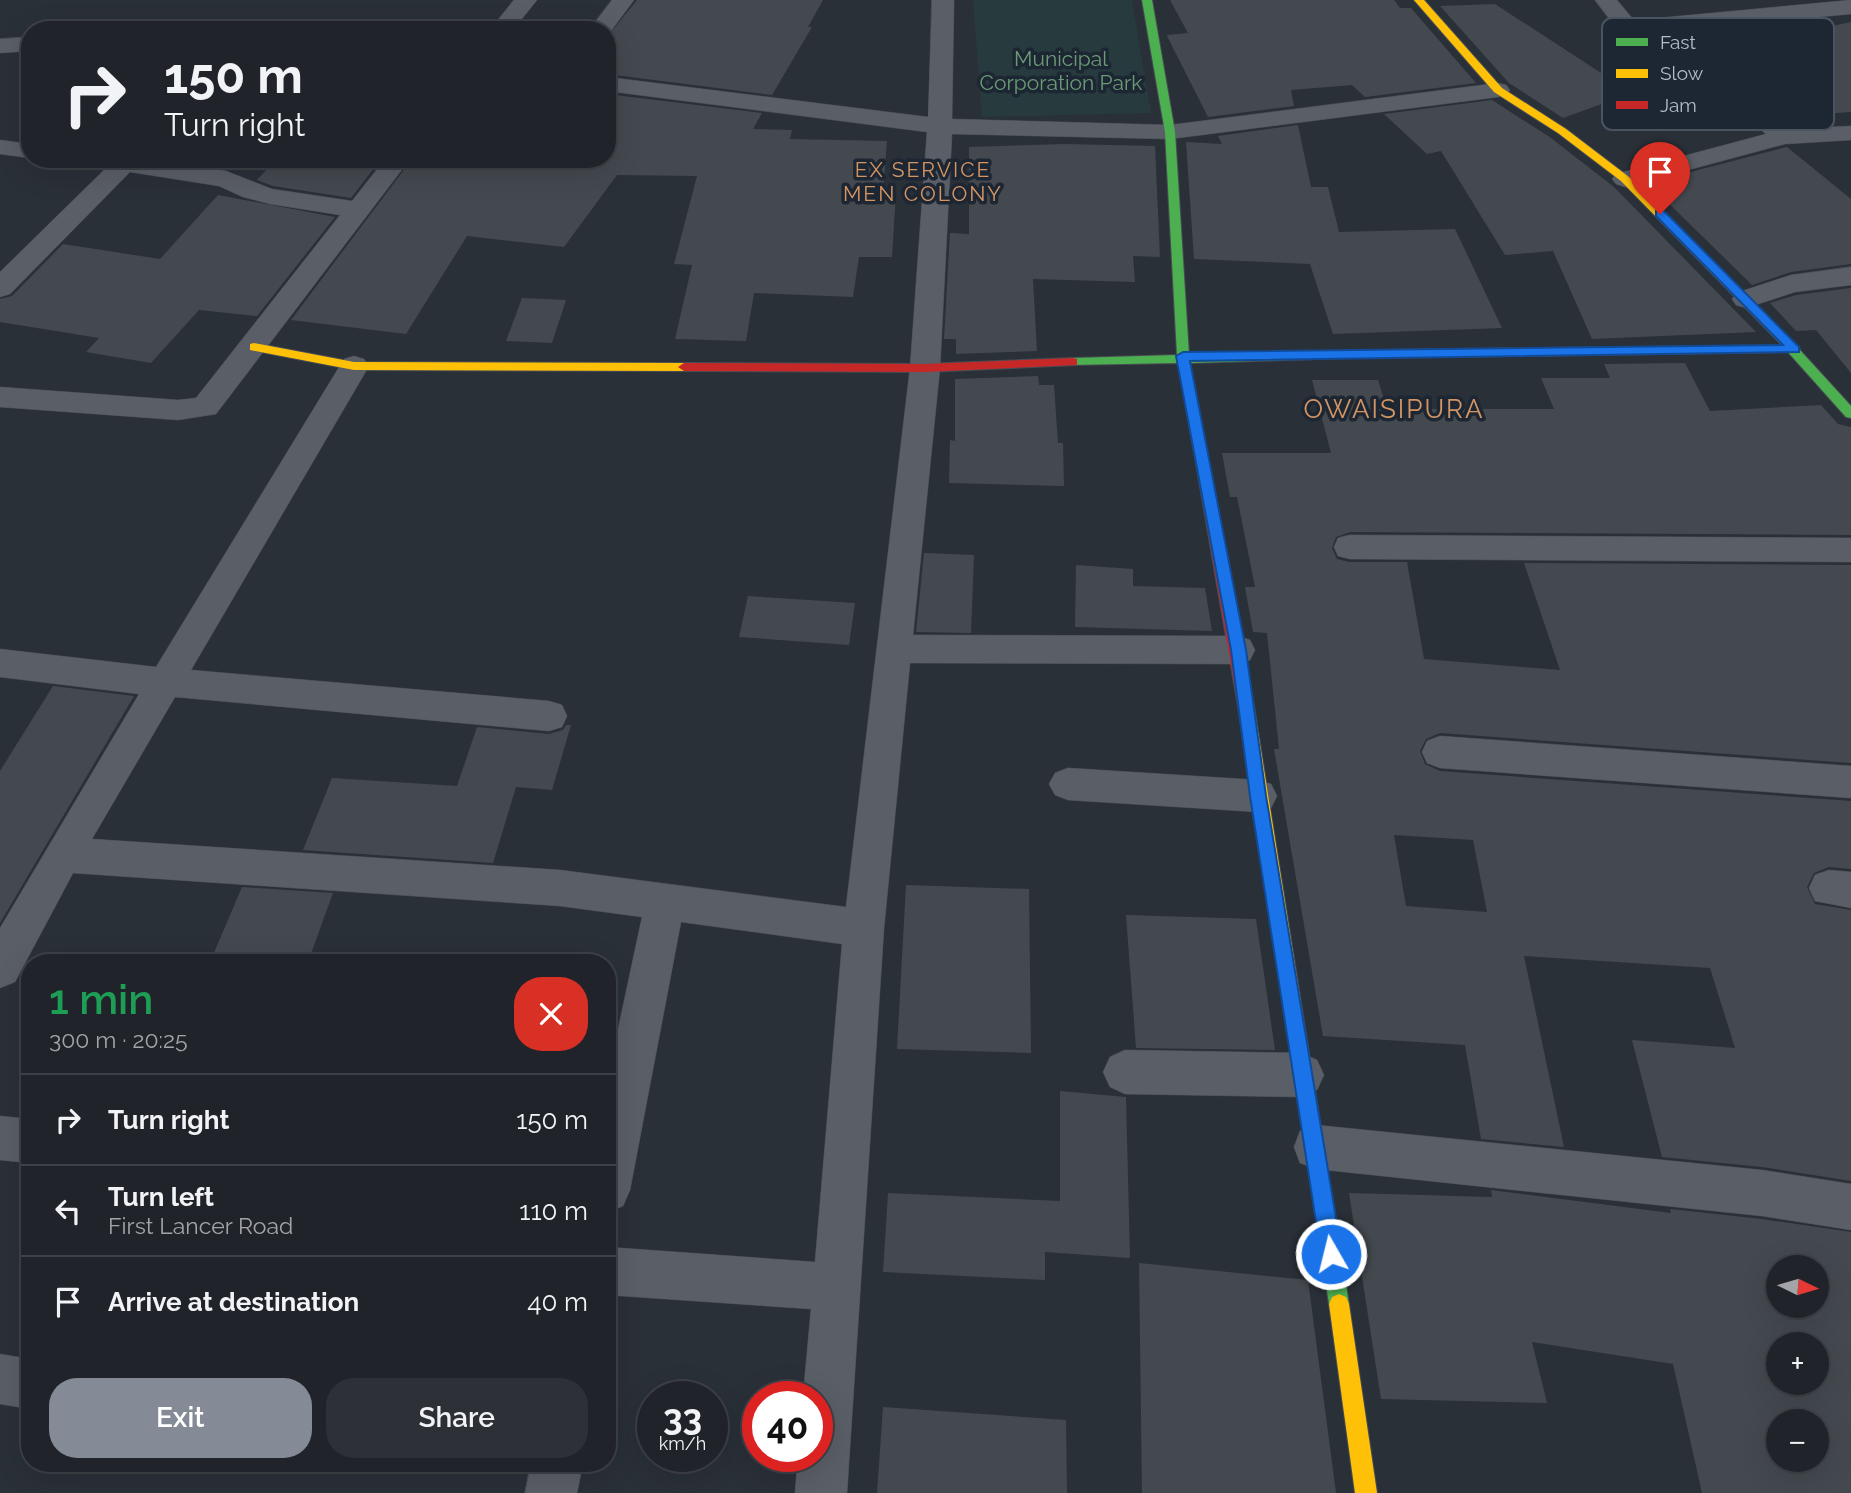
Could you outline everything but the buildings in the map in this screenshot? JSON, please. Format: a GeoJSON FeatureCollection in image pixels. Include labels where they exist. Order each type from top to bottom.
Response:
{"type":"FeatureCollection","features":[{"type":"Feature","properties":{"kind":"street"},"geometry":{"type":"LineString","coordinates":[[508,21],[526,0]]}},
{"type":"Feature","properties":{"kind":"street"},"geometry":{"type":"LineString","coordinates":[[607,21],[622,0]]}},
{"type":"Feature","properties":{"kind":"street"},"geometry":{"type":"LineString","coordinates":[[821,1493],[864,928],[925,368],[940,126],[943,0]]}},
{"type":"Feature","properties":{"kind":"street"},"geometry":{"type":"LineString","coordinates":[[1147,0],[1170,131],[1183,356],[1238,650],[1258,796],[1316,1147],[1366,1493]]}},
{"type":"Feature","properties":{"kind":"street"},"geometry":{"type":"LineString","coordinates":[[1419,0],[1498,90],[1562,131],[1625,179],[1746,299],[1851,414]]}},
{"type":"Feature","properties":{"kind":"street"},"geometry":{"type":"LineString","coordinates":[[1606,0],[1620,18]]}},
{"type":"Feature","properties":{"kind":"street"},"geometry":{"type":"LineString","coordinates":[[1692,18],[1746,8],[1851,7]]}},
{"type":"Feature","properties":{"kind":"street"},"geometry":{"type":"LineString","coordinates":[[0,46],[21,45]]}},
{"type":"Feature","properties":{"kind":"street"},"geometry":{"type":"LineString","coordinates":[[616,85],[940,126],[1170,131],[1498,90]]}},
{"type":"Feature","properties":{"kind":"street"},"geometry":{"type":"LineString","coordinates":[[1775,130],[1784,137]]}},
{"type":"Feature","properties":{"kind":"street"},"geometry":{"type":"LineString","coordinates":[[1625,179],[1784,137],[1851,133]]}},
{"type":"Feature","properties":{"kind":"street"},"geometry":{"type":"LineString","coordinates":[[0,288],[120,168]]}},
{"type":"Feature","properties":{"kind":"street"},"geometry":{"type":"LineString","coordinates":[[163,168],[226,180],[236,188],[359,210]]}},
{"type":"Feature","properties":{"kind":"street"},"geometry":{"type":"LineString","coordinates":[[0,397],[193,410],[205,407],[391,168]]}},
{"type":"Feature","properties":{"kind":"street"},"geometry":{"type":"LineString","coordinates":[[1746,299],[1791,284],[1851,276]]}},
{"type":"Feature","properties":{"kind":"street"},"geometry":{"type":"LineString","coordinates":[[254,347],[354,366],[925,368],[1183,356],[1794,349]]}},
{"type":"Feature","properties":{"kind":"street"},"geometry":{"type":"LineString","coordinates":[[0,968],[62,855],[354,366]]}},
{"type":"Feature","properties":{"kind":"street"},"geometry":{"type":"LineString","coordinates":[[1350,547],[1851,551]]}},
{"type":"Feature","properties":{"kind":"street"},"geometry":{"type":"LineString","coordinates":[[893,649],[1238,650]]}},
{"type":"Feature","properties":{"kind":"street"},"geometry":{"type":"LineString","coordinates":[[0,663],[164,682],[549,716]]}},
{"type":"Feature","properties":{"kind":"street"},"geometry":{"type":"LineString","coordinates":[[1440,752],[1851,782]]}},
{"type":"Feature","properties":{"kind":"street"},"geometry":{"type":"LineString","coordinates":[[1068,783],[1258,796]]}},
{"type":"Feature","properties":{"kind":"street"},"geometry":{"type":"LineString","coordinates":[[62,855],[560,888],[864,928]]}},
{"type":"Feature","properties":{"kind":"street"},"geometry":{"type":"LineString","coordinates":[[616,1145],[665,901]]}},
{"type":"Feature","properties":{"kind":"street"},"geometry":{"type":"LineString","coordinates":[[1125,1072],[1302,1075]]}},
{"type":"Feature","properties":{"kind":"street"},"geometry":{"type":"LineString","coordinates":[[0,1138],[21,1141]]}},
{"type":"Feature","properties":{"kind":"street"},"geometry":{"type":"LineString","coordinates":[[1316,1147],[1762,1194],[1851,1207]]}},
{"type":"Feature","properties":{"kind":"street"},"geometry":{"type":"LineString","coordinates":[[616,1272],[836,1287]]}},
{"type":"Feature","properties":{"kind":"street"},"geometry":{"type":"LineString","coordinates":[[0,1378],[21,1382]]}},
{"type":"Feature","properties":{"kind":"street"},"geometry":{"type":"LineString","coordinates":[[551,1493],[555,1472]]}},
{"type":"Feature","properties":{"kind":"green space","name":"Municipal Corporation Park"},"geometry":{"type":"Polygon","coordinates":[[[973,0],[1132,0],[1151,113],[982,117],[973,0]]]}},
{"type":"Feature","properties":{"kind":"traffic: fast"},"geometry":{"type":"LineString","coordinates":[[1147,0],[1170,132],[1183,357],[1193,411]]}},
{"type":"Feature","properties":{"kind":"traffic: fast"},"geometry":{"type":"LineString","coordinates":[[1783,339],[1851,414]]}},
{"type":"Feature","properties":{"kind":"traffic: fast"},"geometry":{"type":"LineString","coordinates":[[1073,362],[1376,354]]}},
{"type":"Feature","properties":{"kind":"traffic: fast"},"geometry":{"type":"LineString","coordinates":[[1295,1022],[1339,1304]]}},
{"type":"Feature","properties":{"kind":"traffic: slow"},"geometry":{"type":"LineString","coordinates":[[1419,0],[1498,90],[1562,131],[1625,179],[1783,339]]}},
{"type":"Feature","properties":{"kind":"traffic: slow"},"geometry":{"type":"LineString","coordinates":[[254,347],[354,366],[684,367]]}},
{"type":"Feature","properties":{"kind":"traffic: slow"},"geometry":{"type":"LineString","coordinates":[[1376,354],[1794,349]]}},
{"type":"Feature","properties":{"kind":"traffic: slow"},"geometry":{"type":"LineString","coordinates":[[1246,706],[1295,1022]]}},
{"type":"Feature","properties":{"kind":"traffic: slow"},"geometry":{"type":"LineString","coordinates":[[1339,1304],[1366,1493]]}},
{"type":"Feature","properties":{"kind":"traffic: jam"},"geometry":{"type":"LineString","coordinates":[[684,367],[925,368],[1073,362]]}},
{"type":"Feature","properties":{"kind":"traffic: jam"},"geometry":{"type":"LineString","coordinates":[[1193,411],[1246,706]]}},
{"type":"Feature","properties":{"kind":"district","name":"EX SERVICE MEN COLONY"},"geometry":{"type":"Point","coordinates":[923,181]}},
{"type":"Feature","properties":{"kind":"district","name":"OWAISIPURA"},"geometry":{"type":"Point","coordinates":[1394,409]}},
{"type":"Feature","properties":{"kind":"route"},"geometry":{"type":"LineString","coordinates":[[1331,1254],[1258,796],[1238,650],[1183,356],[1794,349],[1660,214]]}}]}
